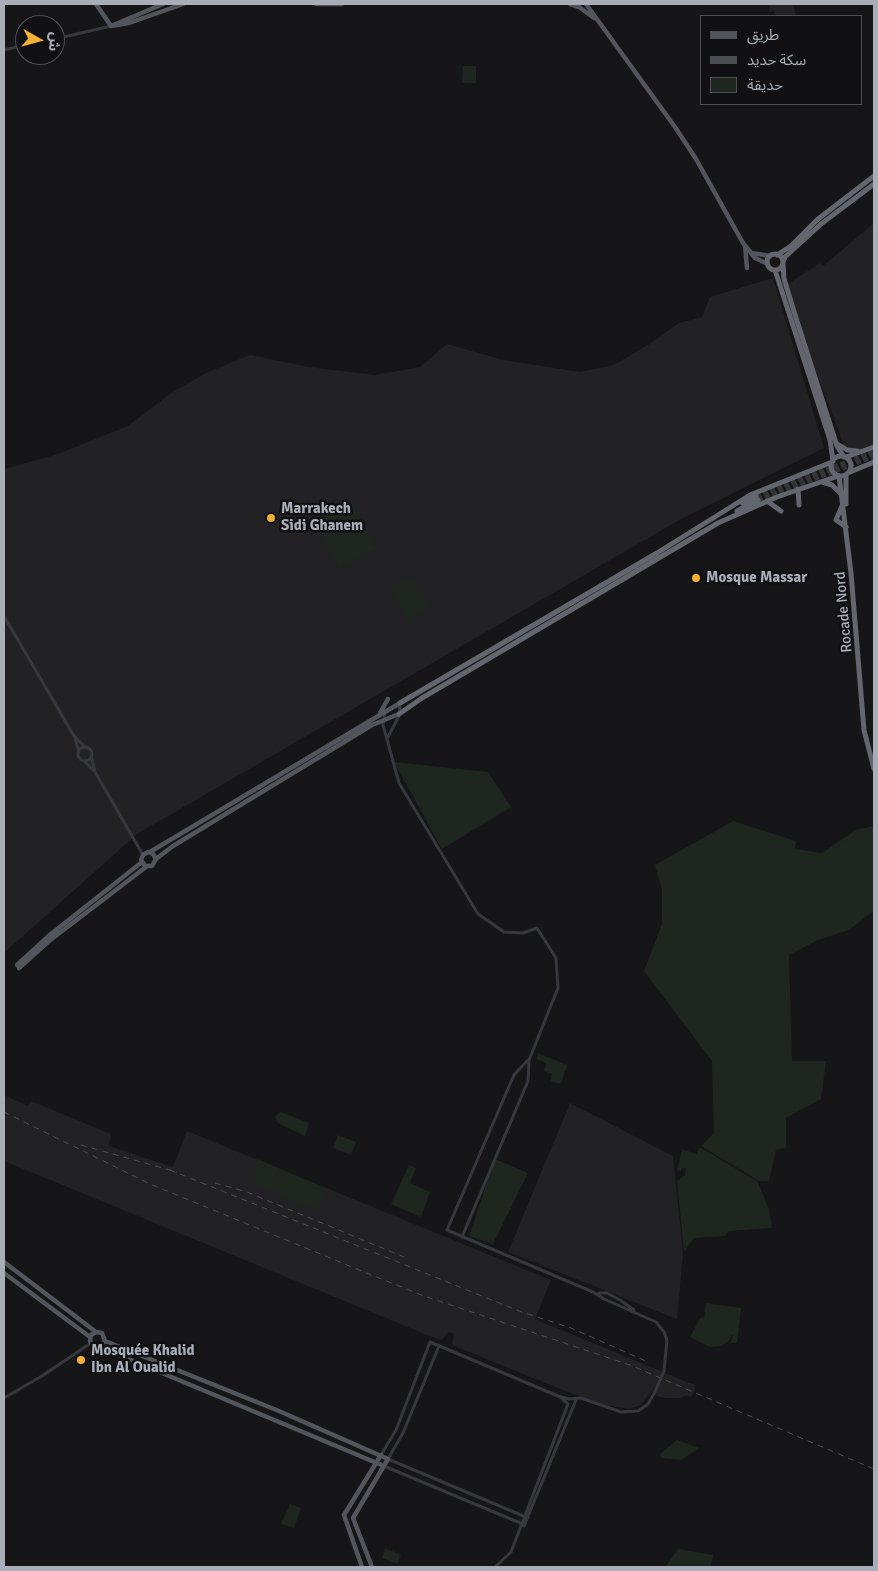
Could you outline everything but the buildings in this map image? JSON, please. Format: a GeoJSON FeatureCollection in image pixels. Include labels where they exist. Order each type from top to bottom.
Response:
{"type":"FeatureCollection","features":[{"type":"Feature","properties":{"kind":"highway"},"geometry":{"type":"LineString","coordinates":[[839,476],[832,470],[833,461],[830,440],[775,270],[768,264],[770,256],[777,255],[790,246],[818,219],[874,176]]}},
{"type":"Feature","properties":{"kind":"highway"},"geometry":{"type":"LineString","coordinates":[[775,270],[780,268],[785,257],[821,224],[874,184]]}},
{"type":"Feature","properties":{"kind":"highway"},"geometry":{"type":"LineString","coordinates":[[777,255],[783,263],[790,298],[836,443],[851,463],[848,474]]}},
{"type":"Feature","properties":{"kind":"highway"},"geometry":{"type":"LineString","coordinates":[[836,443],[847,450],[860,452]]}},
{"type":"Feature","properties":{"kind":"highway"},"geometry":{"type":"LineString","coordinates":[[400,703],[762,488],[833,461],[837,457],[845,457],[874,447]]}},
{"type":"Feature","properties":{"kind":"highway"},"geometry":{"type":"LineString","coordinates":[[725,520],[767,501],[819,482],[848,474],[874,462]]}},
{"type":"Feature","properties":{"kind":"highway","name":"Rocade Nord"},"geometry":{"type":"LineString","coordinates":[[848,474],[846,498],[867,746]]}},
{"type":"Feature","properties":{"kind":"highway","name":"Rocade Nord"},"geometry":{"type":"LineString","coordinates":[[839,476],[847,528],[864,730],[874,769]]}},
{"type":"Feature","properties":{"kind":"highway"},"geometry":{"type":"LineString","coordinates":[[819,482],[832,485],[842,495]]}},
{"type":"Feature","properties":{"kind":"highway"},"geometry":{"type":"LineString","coordinates":[[798,489],[799,504]]}},
{"type":"Feature","properties":{"kind":"highway"},"geometry":{"type":"LineString","coordinates":[[400,714],[430,693],[725,520],[757,498],[721,513]]}},
{"type":"Feature","properties":{"kind":"highway"},"geometry":{"type":"LineString","coordinates":[[767,501],[781,511]]}},
{"type":"Feature","properties":{"kind":"highway"},"geometry":{"type":"LineString","coordinates":[[843,502],[836,520],[847,528]]}},
{"type":"Feature","properties":{"kind":"main road"},"geometry":{"type":"LineString","coordinates":[[96,4],[111,26]]}},
{"type":"Feature","properties":{"kind":"main road"},"geometry":{"type":"LineString","coordinates":[[111,26],[163,4]]}},
{"type":"Feature","properties":{"kind":"main road"},"geometry":{"type":"LineString","coordinates":[[111,26],[129,23],[183,4]]}},
{"type":"Feature","properties":{"kind":"main road"},"geometry":{"type":"LineString","coordinates":[[316,4],[342,4]]}},
{"type":"Feature","properties":{"kind":"main road"},"geometry":{"type":"LineString","coordinates":[[570,4],[583,5],[597,20],[696,159],[745,246],[758,260],[768,264]]}},
{"type":"Feature","properties":{"kind":"main road"},"geometry":{"type":"LineString","coordinates":[[745,246],[746,268]]}},
{"type":"Feature","properties":{"kind":"main road"},"geometry":{"type":"LineString","coordinates":[[751,252],[770,256]]}},
{"type":"Feature","properties":{"kind":"main road"},"geometry":{"type":"LineString","coordinates":[[377,716],[388,699]]}},
{"type":"Feature","properties":{"kind":"main road"},"geometry":{"type":"LineString","coordinates":[[18,966],[142,862],[143,855],[400,703]]}},
{"type":"Feature","properties":{"kind":"main road"},"geometry":{"type":"LineString","coordinates":[[52,936],[146,867],[154,865],[156,859],[372,725],[400,714]]}},
{"type":"Feature","properties":{"kind":"main road"},"geometry":{"type":"LineString","coordinates":[[150,852],[156,859]]}},
{"type":"Feature","properties":{"kind":"main road"},"geometry":{"type":"LineString","coordinates":[[142,862],[146,867]]}},
{"type":"Feature","properties":{"kind":"main road"},"geometry":{"type":"LineString","coordinates":[[4,1262],[96,1332],[102,1333],[105,1341],[388,1459],[353,1518],[372,1567]]}},
{"type":"Feature","properties":{"kind":"main road"},"geometry":{"type":"LineString","coordinates":[[4,1273],[90,1337]]}},
{"type":"Feature","properties":{"kind":"main road"},"geometry":{"type":"LineString","coordinates":[[90,1337],[96,1332]]}},
{"type":"Feature","properties":{"kind":"main road"},"geometry":{"type":"LineString","coordinates":[[90,1337],[90,1343],[95,1347],[100,1347],[384,1466]]}},
{"type":"Feature","properties":{"kind":"main road"},"geometry":{"type":"LineString","coordinates":[[100,1347],[105,1341]]}},
{"type":"Feature","properties":{"kind":"main road"},"geometry":{"type":"LineString","coordinates":[[362,1567],[344,1515],[381,1455]]}},
{"type":"Feature","properties":{"kind":"street"},"geometry":{"type":"LineString","coordinates":[[65,36],[111,26]]}},
{"type":"Feature","properties":{"kind":"street"},"geometry":{"type":"LineString","coordinates":[[4,616],[74,736],[79,751],[78,756],[95,772],[143,855]]}},
{"type":"Feature","properties":{"kind":"street"},"geometry":{"type":"LineString","coordinates":[[388,738],[400,714],[400,703]]}},
{"type":"Feature","properties":{"kind":"street"},"geometry":{"type":"LineString","coordinates":[[386,710],[383,720],[388,738],[390,759],[399,783],[478,914],[508,933],[523,933],[537,928],[556,958],[558,988],[529,1060],[528,1081],[462,1237]]}},
{"type":"Feature","properties":{"kind":"street"},"geometry":{"type":"LineString","coordinates":[[74,736],[90,751],[95,772]]}},
{"type":"Feature","properties":{"kind":"street"},"geometry":{"type":"LineString","coordinates":[[79,751],[86,748]]}},
{"type":"Feature","properties":{"kind":"street"},"geometry":{"type":"LineString","coordinates":[[84,761],[91,756]]}},
{"type":"Feature","properties":{"kind":"street"},"geometry":{"type":"LineString","coordinates":[[529,1060],[514,1075],[447,1230],[593,1292],[608,1295],[630,1306],[636,1312]]}},
{"type":"Feature","properties":{"kind":"street"},"geometry":{"type":"LineString","coordinates":[[495,1567],[510,1552],[520,1530],[520,1523],[571,1401],[578,1397],[618,1411],[631,1413],[643,1408],[655,1392],[664,1371],[667,1355],[664,1332],[656,1322],[607,1300],[603,1295]]}},
{"type":"Feature","properties":{"kind":"street"},"geometry":{"type":"LineString","coordinates":[[607,1300],[608,1295]]}},
{"type":"Feature","properties":{"kind":"street"},"geometry":{"type":"LineString","coordinates":[[619,1304],[630,1306]]}},
{"type":"Feature","properties":{"kind":"street"},"geometry":{"type":"LineString","coordinates":[[381,1455],[396,1430],[430,1342],[571,1401],[573,1406],[525,1526],[520,1530]]}},
{"type":"Feature","properties":{"kind":"street"},"geometry":{"type":"LineString","coordinates":[[4,1398],[42,1376],[90,1343]]}},
{"type":"Feature","properties":{"kind":"street"},"geometry":{"type":"LineString","coordinates":[[439,1346],[403,1432],[388,1459],[528,1518]]}},
{"type":"Feature","properties":{"kind":"street"},"geometry":{"type":"LineString","coordinates":[[571,1401],[573,1406]]}},
{"type":"Feature","properties":{"kind":"street"},"geometry":{"type":"LineString","coordinates":[[384,1466],[525,1526]]}},
{"type":"Feature","properties":{"kind":"shaded area"},"geometry":{"type":"Polygon","coordinates":[[[770,4],[793,4],[796,15],[775,15],[774,11],[769,12],[770,4]]]}},
{"type":"Feature","properties":{"kind":"shaded area"},"geometry":{"type":"Polygon","coordinates":[[[874,223],[874,448],[861,453],[846,450],[793,311],[786,285],[820,263],[823,266],[874,223]]]}},
{"type":"Feature","properties":{"kind":"shaded area"},"geometry":{"type":"Polygon","coordinates":[[[773,278],[824,448],[681,519],[137,834],[4,953],[4,469],[58,454],[128,426],[171,393],[206,373],[250,355],[309,367],[375,375],[420,367],[447,344],[503,360],[580,372],[614,365],[648,345],[679,323],[702,317],[710,297],[773,278]]]}},
{"type":"Feature","properties":{"kind":"shaded area"},"geometry":{"type":"Polygon","coordinates":[[[4,1095],[28,1106],[31,1101],[111,1134],[109,1146],[173,1167],[187,1131],[551,1280],[535,1319],[694,1385],[695,1389],[691,1397],[686,1395],[681,1398],[656,1396],[657,1393],[651,1391],[641,1405],[629,1409],[602,1404],[452,1345],[454,1334],[448,1332],[442,1340],[437,1339],[4,1161],[4,1095]]]}},
{"type":"Feature","properties":{"kind":"shaded area"},"geometry":{"type":"Polygon","coordinates":[[[570,1103],[673,1156],[683,1253],[677,1319],[508,1252],[570,1103]]]}},
{"type":"Feature","properties":{"kind":"green space"},"geometry":{"type":"Polygon","coordinates":[[[463,66],[476,66],[476,83],[462,83],[463,66]]]}},
{"type":"Feature","properties":{"kind":"green space"},"geometry":{"type":"Polygon","coordinates":[[[350,500],[377,548],[340,568],[314,519],[350,500]]]}},
{"type":"Feature","properties":{"kind":"green space"},"geometry":{"type":"Polygon","coordinates":[[[411,578],[428,607],[408,620],[391,588],[411,578]]]}},
{"type":"Feature","properties":{"kind":"green space"},"geometry":{"type":"Polygon","coordinates":[[[394,762],[488,772],[511,807],[442,849],[394,762]]]}},
{"type":"Feature","properties":{"kind":"green space"},"geometry":{"type":"Polygon","coordinates":[[[733,821],[796,841],[795,849],[822,853],[856,830],[874,826],[874,911],[849,930],[818,940],[789,955],[792,1061],[826,1061],[821,1099],[786,1118],[786,1148],[776,1150],[769,1181],[759,1181],[701,1146],[714,1133],[712,1061],[644,971],[662,924],[662,890],[655,865],[733,821]]]}},
{"type":"Feature","properties":{"kind":"green space"},"geometry":{"type":"Polygon","coordinates":[[[538,1053],[567,1065],[561,1084],[550,1081],[552,1074],[544,1071],[546,1063],[536,1059],[538,1053]]]}},
{"type":"Feature","properties":{"kind":"green space"},"geometry":{"type":"Polygon","coordinates":[[[281,1112],[309,1123],[305,1136],[278,1123],[275,1116],[281,1112]]]}},
{"type":"Feature","properties":{"kind":"green space"},"geometry":{"type":"Polygon","coordinates":[[[338,1135],[356,1142],[351,1155],[333,1148],[338,1135]]]}},
{"type":"Feature","properties":{"kind":"green space"},"geometry":{"type":"Polygon","coordinates":[[[700,1147],[758,1182],[769,1210],[772,1228],[728,1231],[725,1236],[694,1238],[684,1252],[677,1181],[685,1175],[686,1168],[682,1168],[681,1171],[677,1170],[682,1149],[696,1154],[700,1147]]]}},
{"type":"Feature","properties":{"kind":"green space"},"geometry":{"type":"Polygon","coordinates":[[[258,1159],[326,1189],[315,1209],[256,1185],[258,1159]]]}},
{"type":"Feature","properties":{"kind":"green space"},"geometry":{"type":"Polygon","coordinates":[[[495,1159],[528,1173],[493,1244],[469,1236],[495,1159]]]}},
{"type":"Feature","properties":{"kind":"green space"},"geometry":{"type":"Polygon","coordinates":[[[409,1165],[416,1168],[410,1183],[430,1192],[421,1217],[391,1204],[409,1165]]]}},
{"type":"Feature","properties":{"kind":"green space"},"geometry":{"type":"Polygon","coordinates":[[[706,1303],[741,1308],[737,1343],[731,1343],[733,1335],[731,1335],[730,1340],[721,1346],[710,1347],[690,1337],[700,1318],[704,1317],[706,1303]]]}},
{"type":"Feature","properties":{"kind":"green space"},"geometry":{"type":"Polygon","coordinates":[[[677,1440],[699,1448],[681,1460],[661,1458],[660,1454],[677,1440]]]}},
{"type":"Feature","properties":{"kind":"green space"},"geometry":{"type":"Polygon","coordinates":[[[290,1504],[301,1508],[294,1528],[281,1524],[290,1504]]]}},
{"type":"Feature","properties":{"kind":"green space"},"geometry":{"type":"Polygon","coordinates":[[[385,1548],[401,1555],[397,1564],[382,1558],[385,1548]]]}},
{"type":"Feature","properties":{"kind":"green space"},"geometry":{"type":"Polygon","coordinates":[[[678,1549],[713,1555],[711,1567],[665,1567],[678,1549]]]}},
{"type":"Feature","properties":{"kind":"tunnel"},"geometry":{"type":"LineString","coordinates":[[756,496],[874,452]]}},
{"type":"Feature","properties":{"kind":"tunnel"},"geometry":{"type":"LineString","coordinates":[[758,500],[874,456]]}},
{"type":"Feature","properties":{"kind":"railway"},"geometry":{"type":"LineString","coordinates":[[4,1112],[150,1184],[369,1274],[424,1296],[630,1365],[874,1469]]}},
{"type":"Feature","properties":{"kind":"railway"},"geometry":{"type":"LineString","coordinates":[[81,1145],[177,1172]]}},
{"type":"Feature","properties":{"kind":"railway"},"geometry":{"type":"LineString","coordinates":[[170,1170],[519,1311],[571,1328],[648,1362]]}},
{"type":"Feature","properties":{"kind":"railway"},"geometry":{"type":"LineString","coordinates":[[215,1183],[247,1192],[404,1257]]}},
{"type":"Feature","properties":{"kind":"place","name":"Marrakech Sidi Ghanem"},"geometry":{"type":"Point","coordinates":[271,518]}},
{"type":"Feature","properties":{"kind":"place","name":"Mosque Massar"},"geometry":{"type":"Point","coordinates":[696,578]}},
{"type":"Feature","properties":{"kind":"place","name":"Mosquée Khalid Ibn Al Oualid"},"geometry":{"type":"Point","coordinates":[81,1360]}}]}
